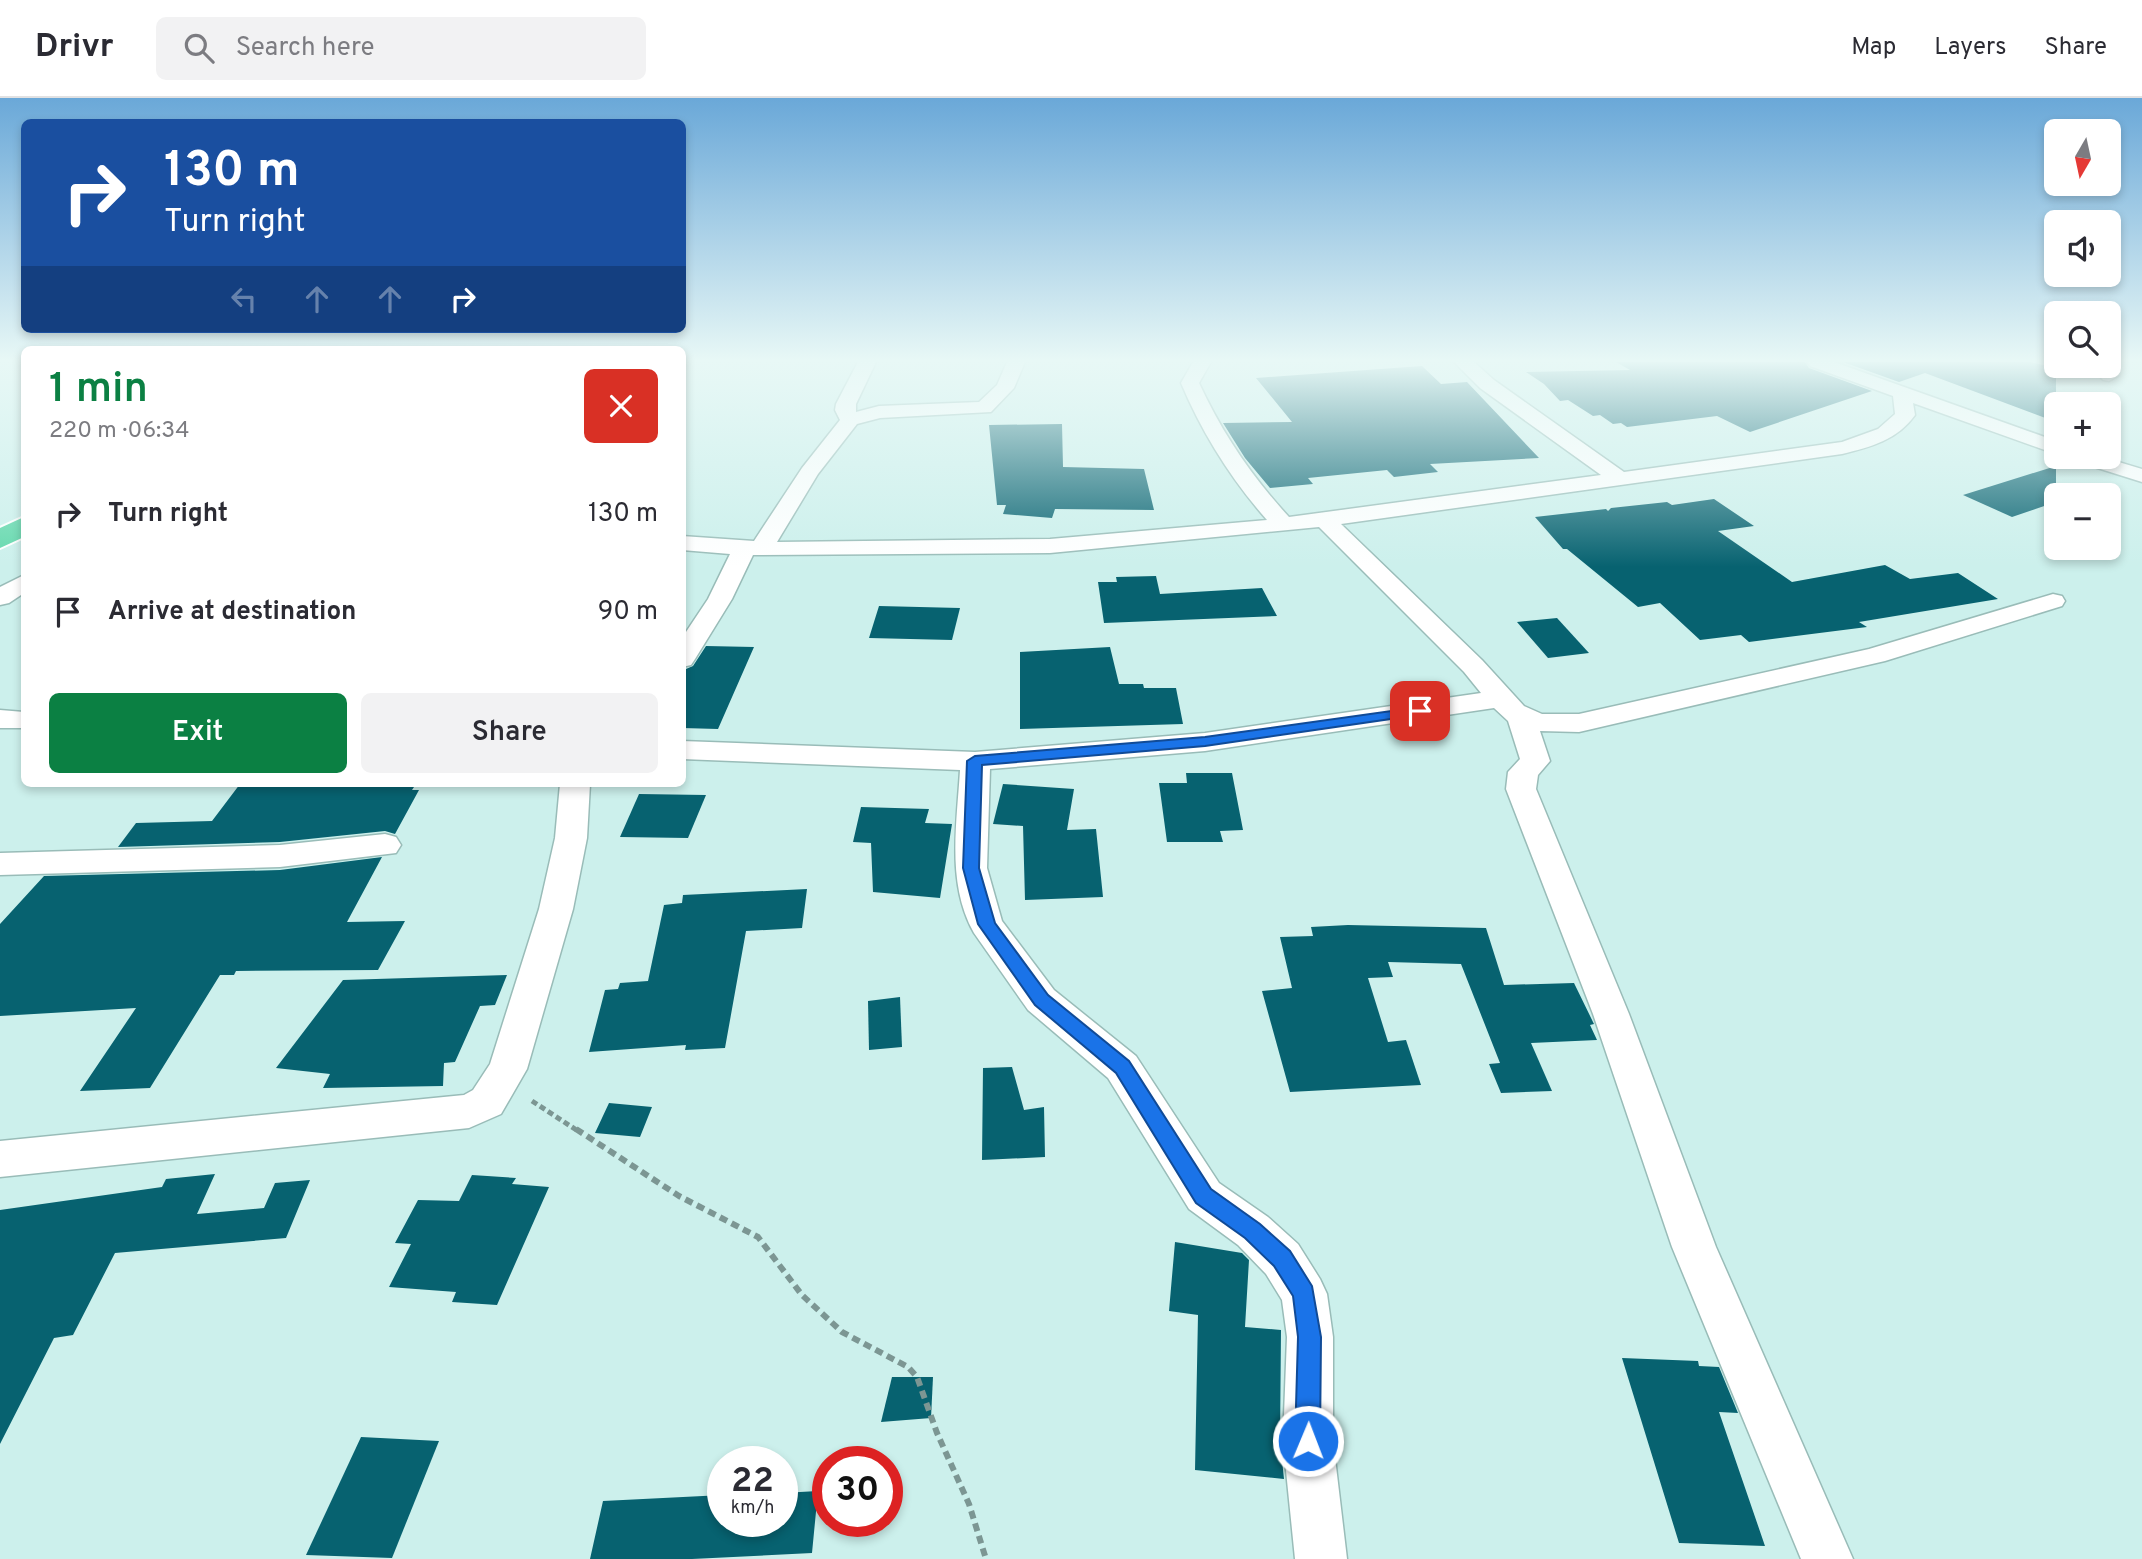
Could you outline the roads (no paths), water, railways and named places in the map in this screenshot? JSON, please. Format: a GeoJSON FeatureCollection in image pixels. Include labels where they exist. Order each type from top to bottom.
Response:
{"type":"FeatureCollection","features":[{"type":"Feature","properties":{"kind":"highway"},"geometry":{"type":"LineString","coordinates":[[0,540],[21,527]]}},
{"type":"Feature","properties":{"kind":"street"},"geometry":{"type":"LineString","coordinates":[[686,653],[753,548],[842,430]]}},
{"type":"Feature","properties":{"kind":"street"},"geometry":{"type":"LineString","coordinates":[[1212,430],[1228,459],[1284,525]]}},
{"type":"Feature","properties":{"kind":"street"},"geometry":{"type":"LineString","coordinates":[[1552,430],[1620,479]]}},
{"type":"Feature","properties":{"kind":"street"},"geometry":{"type":"LineString","coordinates":[[686,542],[753,548],[1050,546],[1284,525],[1842,448],[1872,440],[1890,430]]}},
{"type":"Feature","properties":{"kind":"street"},"geometry":{"type":"LineString","coordinates":[[2005,430],[2044,444]]}},
{"type":"Feature","properties":{"kind":"street"},"geometry":{"type":"LineString","coordinates":[[2118,469],[2142,477]]}},
{"type":"Feature","properties":{"kind":"street"},"geometry":{"type":"LineString","coordinates":[[1324,519],[1362,562],[1483,676],[1511,708],[1535,761],[1523,772],[1521,789],[1611,1014],[1694,1247],[1828,1559]]}},
{"type":"Feature","properties":{"kind":"street"},"geometry":{"type":"LineString","coordinates":[[0,598],[21,584]]}},
{"type":"Feature","properties":{"kind":"street"},"geometry":{"type":"LineString","coordinates":[[686,750],[975,761],[1205,742],[1511,708],[1547,724],[1579,723],[1876,655],[2053,601]]}},
{"type":"Feature","properties":{"kind":"street"},"geometry":{"type":"LineString","coordinates":[[0,719],[21,720]]}},
{"type":"Feature","properties":{"kind":"street"},"geometry":{"type":"LineString","coordinates":[[975,761],[971,868],[986,924],[1041,1000],[1122,1067],[1204,1196],[1253,1231],[1282,1259],[1304,1294],[1310,1337],[1308,1441],[1321,1559]]}},
{"type":"Feature","properties":{"kind":"street"},"geometry":{"type":"LineString","coordinates":[[0,1159],[469,1111],[487,1102],[502,1082],[556,909],[571,838],[575,787]]}},
{"type":"Feature","properties":{"kind":"street"},"geometry":{"type":"LineString","coordinates":[[0,864],[280,856],[385,845]]}}]}
